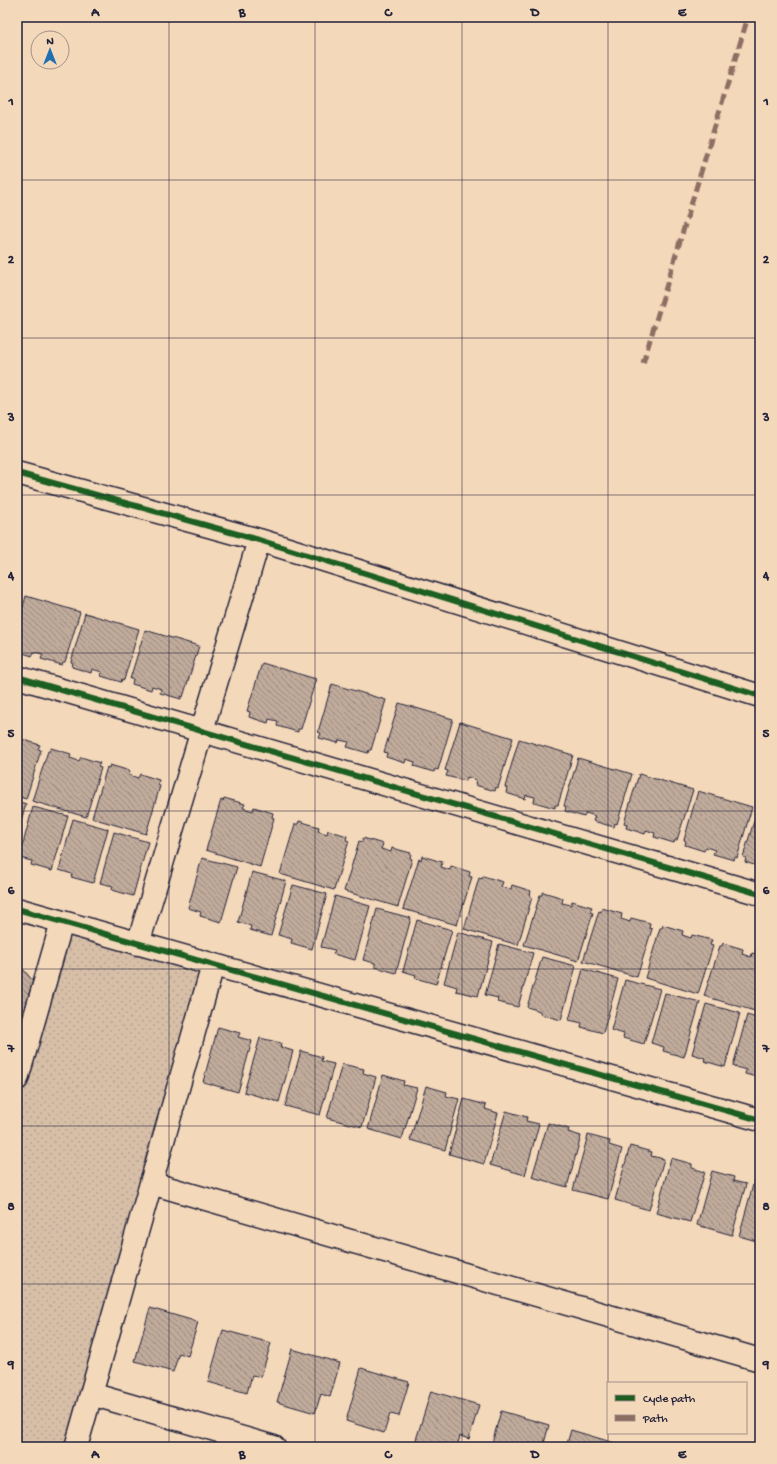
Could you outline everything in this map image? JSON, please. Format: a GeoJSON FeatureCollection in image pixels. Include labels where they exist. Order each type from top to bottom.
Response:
{"type":"FeatureCollection","features":[{"type":"Feature","properties":{"kind":"street"},"geometry":{"type":"LineString","coordinates":[[17,473],[259,540],[760,696]]}},
{"type":"Feature","properties":{"kind":"street"},"geometry":{"type":"LineString","coordinates":[[138,944],[259,540]]}},
{"type":"Feature","properties":{"kind":"street"},"geometry":{"type":"LineString","coordinates":[[17,677],[760,894]]}},
{"type":"Feature","properties":{"kind":"street"},"geometry":{"type":"LineString","coordinates":[[17,909],[760,1120]]}},
{"type":"Feature","properties":{"kind":"street"},"geometry":{"type":"LineString","coordinates":[[17,1079],[62,922]]}},
{"type":"Feature","properties":{"kind":"street"},"geometry":{"type":"LineString","coordinates":[[76,1447],[213,965]]}},
{"type":"Feature","properties":{"kind":"street"},"geometry":{"type":"LineString","coordinates":[[151,1183],[760,1360]]}},
{"type":"Feature","properties":{"kind":"street"},"geometry":{"type":"LineString","coordinates":[[91,1394],[274,1447]]}},
{"type":"Feature","properties":{"kind":"shaded area"},"geometry":{"type":"Polygon","coordinates":[[[62,922],[213,965],[76,1447],[17,1447],[17,1079],[62,922]]]}},
{"type":"Feature","properties":{"kind":"building"},"geometry":{"type":"Polygon","coordinates":[[[26,596],[80,612],[65,662],[63,662],[62,665],[41,659],[43,654],[34,652],[32,656],[17,651],[17,628],[26,596]]]}},
{"type":"Feature","properties":{"kind":"building"},"geometry":{"type":"Polygon","coordinates":[[[85,613],[139,629],[124,680],[122,679],[121,682],[101,676],[102,672],[92,669],[91,673],[72,667],[73,663],[71,662],[85,613]]]}},
{"type":"Feature","properties":{"kind":"building"},"geometry":{"type":"Polygon","coordinates":[[[145,630],[199,646],[183,697],[181,696],[181,699],[160,693],[161,689],[152,686],[151,690],[132,684],[133,679],[130,679],[145,630]]]}},
{"type":"Feature","properties":{"kind":"building"},"geometry":{"type":"Polygon","coordinates":[[[262,663],[316,679],[301,729],[298,729],[298,732],[277,726],[278,721],[269,719],[268,723],[249,717],[250,712],[247,711],[262,663]]]}},
{"type":"Feature","properties":{"kind":"building"},"geometry":{"type":"Polygon","coordinates":[[[332,684],[386,700],[371,750],[369,750],[368,753],[347,747],[349,742],[339,740],[338,743],[319,738],[321,733],[318,732],[332,684]]]}},
{"type":"Feature","properties":{"kind":"building"},"geometry":{"type":"Polygon","coordinates":[[[399,703],[453,719],[438,770],[435,769],[434,772],[414,766],[415,762],[406,759],[405,763],[386,757],[387,753],[384,752],[399,703]]]}},
{"type":"Feature","properties":{"kind":"building"},"geometry":{"type":"Polygon","coordinates":[[[460,722],[513,738],[498,788],[496,787],[495,791],[475,785],[476,780],[467,777],[466,781],[446,776],[448,771],[445,770],[460,722]]]}},
{"type":"Feature","properties":{"kind":"building"},"geometry":{"type":"Polygon","coordinates":[[[21,739],[40,745],[38,749],[41,750],[26,799],[17,796],[17,742],[20,743],[21,739]]]}},
{"type":"Feature","properties":{"kind":"building"},"geometry":{"type":"Polygon","coordinates":[[[519,739],[573,755],[558,805],[555,805],[555,808],[534,802],[535,797],[526,795],[525,799],[506,793],[507,788],[505,787],[519,739]]]}},
{"type":"Feature","properties":{"kind":"building"},"geometry":{"type":"Polygon","coordinates":[[[51,748],[71,754],[70,758],[79,761],[81,757],[100,763],[98,767],[101,768],[86,817],[32,801],[48,751],[50,751],[51,748]]]}},
{"type":"Feature","properties":{"kind":"building"},"geometry":{"type":"Polygon","coordinates":[[[578,758],[632,774],[617,824],[615,823],[614,827],[593,821],[595,816],[586,813],[584,817],[565,811],[566,807],[564,806],[578,758]]]}},
{"type":"Feature","properties":{"kind":"building"},"geometry":{"type":"Polygon","coordinates":[[[110,765],[130,771],[129,775],[138,778],[140,774],[159,780],[158,785],[160,786],[146,834],[92,818],[107,767],[109,768],[110,765]]]}},
{"type":"Feature","properties":{"kind":"building"},"geometry":{"type":"Polygon","coordinates":[[[639,774],[693,790],[677,840],[675,840],[674,843],[654,837],[655,833],[646,830],[645,834],[626,828],[627,824],[624,823],[639,774]]]}},
{"type":"Feature","properties":{"kind":"building"},"geometry":{"type":"Polygon","coordinates":[[[698,791],[752,807],[737,858],[735,857],[734,860],[713,854],[715,850],[706,847],[704,851],[685,845],[686,841],[684,840],[698,791]]]}},
{"type":"Feature","properties":{"kind":"building"},"geometry":{"type":"Polygon","coordinates":[[[224,798],[245,804],[243,808],[253,811],[254,807],[273,813],[272,817],[274,818],[260,867],[206,850],[221,800],[223,801],[224,798]]]}},
{"type":"Feature","properties":{"kind":"building"},"geometry":{"type":"Polygon","coordinates":[[[17,801],[26,804],[17,834],[17,801]]]}},
{"type":"Feature","properties":{"kind":"building"},"geometry":{"type":"Polygon","coordinates":[[[33,807],[68,816],[52,871],[31,865],[32,861],[19,858],[33,807]]]}},
{"type":"Feature","properties":{"kind":"building"},"geometry":{"type":"Polygon","coordinates":[[[758,808],[760,809],[760,867],[745,862],[746,858],[743,857],[758,808]]]}},
{"type":"Feature","properties":{"kind":"building"},"geometry":{"type":"Polygon","coordinates":[[[73,819],[108,829],[93,883],[71,877],[72,874],[59,870],[73,819]]]}},
{"type":"Feature","properties":{"kind":"building"},"geometry":{"type":"Polygon","coordinates":[[[299,821],[319,827],[318,831],[327,834],[328,830],[347,836],[346,840],[349,841],[334,890],[280,874],[295,824],[298,824],[299,821]]]}},
{"type":"Feature","properties":{"kind":"building"},"geometry":{"type":"Polygon","coordinates":[[[114,832],[148,842],[133,896],[112,890],[113,886],[100,883],[114,832]]]}},
{"type":"Feature","properties":{"kind":"building"},"geometry":{"type":"Polygon","coordinates":[[[363,838],[383,844],[381,849],[391,852],[392,848],[411,853],[410,858],[412,859],[398,907],[344,891],[359,841],[362,842],[363,838]]]}},
{"type":"Feature","properties":{"kind":"building"},"geometry":{"type":"Polygon","coordinates":[[[422,856],[442,862],[441,867],[450,870],[451,866],[470,872],[469,876],[472,877],[457,925],[403,909],[419,859],[421,860],[422,856]]]}},
{"type":"Feature","properties":{"kind":"building"},"geometry":{"type":"Polygon","coordinates":[[[202,858],[237,867],[221,922],[200,916],[201,912],[188,908],[202,858]]]}},
{"type":"Feature","properties":{"kind":"building"},"geometry":{"type":"Polygon","coordinates":[[[252,872],[286,881],[271,936],[250,930],[251,926],[238,922],[252,872]]]}},
{"type":"Feature","properties":{"kind":"building"},"geometry":{"type":"Polygon","coordinates":[[[483,876],[503,882],[501,887],[511,889],[512,885],[531,891],[530,896],[532,897],[518,945],[464,929],[479,878],[482,879],[483,876]]]}},
{"type":"Feature","properties":{"kind":"building"},"geometry":{"type":"Polygon","coordinates":[[[293,885],[327,894],[312,949],[291,943],[292,939],[278,935],[293,885]]]}},
{"type":"Feature","properties":{"kind":"building"},"geometry":{"type":"Polygon","coordinates":[[[543,892],[563,898],[562,903],[571,905],[572,901],[592,907],[590,912],[593,913],[578,961],[524,945],[540,895],[542,895],[543,892]]]}},
{"type":"Feature","properties":{"kind":"building"},"geometry":{"type":"Polygon","coordinates":[[[335,896],[370,906],[355,960],[333,954],[335,950],[321,947],[335,896]]]}},
{"type":"Feature","properties":{"kind":"building"},"geometry":{"type":"Polygon","coordinates":[[[602,908],[622,914],[621,919],[630,922],[631,918],[650,923],[649,928],[652,929],[637,977],[583,961],[599,911],[601,912],[602,908]]]}},
{"type":"Feature","properties":{"kind":"building"},"geometry":{"type":"Polygon","coordinates":[[[377,909],[411,918],[396,973],[375,967],[375,963],[363,960],[377,909]]]}},
{"type":"Feature","properties":{"kind":"building"},"geometry":{"type":"Polygon","coordinates":[[[417,920],[452,930],[436,984],[415,978],[416,975],[403,971],[417,920]]]}},
{"type":"Feature","properties":{"kind":"building"},"geometry":{"type":"Polygon","coordinates":[[[663,925],[683,931],[682,935],[691,938],[692,935],[712,940],[710,945],[713,946],[698,994],[645,978],[660,928],[662,928],[663,925]]]}},
{"type":"Feature","properties":{"kind":"building"},"geometry":{"type":"Polygon","coordinates":[[[458,932],[493,942],[478,996],[456,991],[457,987],[444,983],[458,932]]]}},
{"type":"Feature","properties":{"kind":"building"},"geometry":{"type":"Polygon","coordinates":[[[723,943],[743,949],[742,954],[751,957],[752,953],[760,955],[760,1005],[758,1012],[704,996],[720,946],[722,946],[723,943]]]}},
{"type":"Feature","properties":{"kind":"building"},"geometry":{"type":"Polygon","coordinates":[[[499,944],[533,953],[518,1007],[497,1002],[498,998],[485,995],[499,944]]]}},
{"type":"Feature","properties":{"kind":"building"},"geometry":{"type":"Polygon","coordinates":[[[542,957],[576,966],[561,1020],[540,1014],[540,1011],[527,1007],[542,957]]]}},
{"type":"Feature","properties":{"kind":"building"},"geometry":{"type":"Polygon","coordinates":[[[17,966],[22,968],[33,981],[19,1026],[17,1026],[17,966]]]}},
{"type":"Feature","properties":{"kind":"building"},"geometry":{"type":"Polygon","coordinates":[[[583,969],[618,979],[603,1033],[581,1027],[582,1023],[569,1020],[583,969]]]}},
{"type":"Feature","properties":{"kind":"building"},"geometry":{"type":"Polygon","coordinates":[[[625,980],[660,989],[644,1044],[623,1038],[624,1034],[611,1030],[625,980]]]}},
{"type":"Feature","properties":{"kind":"building"},"geometry":{"type":"Polygon","coordinates":[[[665,993],[700,1002],[684,1057],[663,1051],[664,1047],[651,1043],[665,993]]]}},
{"type":"Feature","properties":{"kind":"building"},"geometry":{"type":"Polygon","coordinates":[[[706,1004],[740,1013],[725,1067],[704,1061],[705,1058],[692,1054],[706,1004]]]}},
{"type":"Feature","properties":{"kind":"building"},"geometry":{"type":"Polygon","coordinates":[[[747,1015],[760,1019],[760,1078],[745,1074],[746,1070],[733,1066],[747,1015]]]}},
{"type":"Feature","properties":{"kind":"building"},"geometry":{"type":"Polygon","coordinates":[[[218,1027],[240,1033],[238,1037],[252,1041],[238,1092],[203,1082],[218,1027]]]}},
{"type":"Feature","properties":{"kind":"building"},"geometry":{"type":"Polygon","coordinates":[[[260,1038],[281,1043],[280,1047],[293,1051],[279,1102],[244,1092],[260,1038]]]}},
{"type":"Feature","properties":{"kind":"building"},"geometry":{"type":"Polygon","coordinates":[[[301,1051],[322,1057],[321,1061],[334,1064],[320,1115],[285,1106],[301,1051]]]}},
{"type":"Feature","properties":{"kind":"building"},"geometry":{"type":"Polygon","coordinates":[[[342,1064],[364,1069],[363,1073],[376,1077],[362,1127],[327,1118],[342,1064]]]}},
{"type":"Feature","properties":{"kind":"building"},"geometry":{"type":"Polygon","coordinates":[[[383,1075],[404,1081],[403,1085],[417,1088],[402,1139],[368,1129],[383,1075]]]}},
{"type":"Feature","properties":{"kind":"building"},"geometry":{"type":"Polygon","coordinates":[[[426,1086],[447,1092],[446,1096],[459,1099],[445,1150],[410,1140],[426,1086]]]}},
{"type":"Feature","properties":{"kind":"building"},"geometry":{"type":"Polygon","coordinates":[[[464,1099],[486,1105],[485,1109],[498,1113],[484,1164],[449,1154],[464,1099]]]}},
{"type":"Feature","properties":{"kind":"building"},"geometry":{"type":"Polygon","coordinates":[[[506,1111],[527,1117],[526,1121],[539,1124],[525,1175],[490,1165],[506,1111]]]}},
{"type":"Feature","properties":{"kind":"building"},"geometry":{"type":"Polygon","coordinates":[[[548,1123],[569,1129],[568,1132],[581,1136],[567,1187],[532,1177],[548,1123]]]}},
{"type":"Feature","properties":{"kind":"building"},"geometry":{"type":"Polygon","coordinates":[[[588,1135],[610,1141],[609,1145],[622,1149],[608,1199],[573,1190],[588,1135]]]}},
{"type":"Feature","properties":{"kind":"building"},"geometry":{"type":"Polygon","coordinates":[[[630,1146],[652,1152],[651,1156],[664,1159],[649,1210],[615,1200],[630,1146]]]}},
{"type":"Feature","properties":{"kind":"building"},"geometry":{"type":"Polygon","coordinates":[[[671,1158],[692,1164],[692,1168],[705,1172],[690,1222],[656,1213],[671,1158]]]}},
{"type":"Feature","properties":{"kind":"building"},"geometry":{"type":"Polygon","coordinates":[[[712,1171],[734,1177],[733,1181],[746,1184],[732,1235],[697,1225],[712,1171]]]}},
{"type":"Feature","properties":{"kind":"building"},"geometry":{"type":"Polygon","coordinates":[[[754,1181],[760,1183],[760,1242],[739,1236],[754,1181]]]}},
{"type":"Feature","properties":{"kind":"building"},"geometry":{"type":"Polygon","coordinates":[[[150,1308],[198,1322],[188,1356],[179,1353],[173,1372],[135,1361],[150,1308]]]}},
{"type":"Feature","properties":{"kind":"building"},"geometry":{"type":"Polygon","coordinates":[[[223,1330],[271,1343],[261,1377],[252,1375],[247,1393],[208,1382],[223,1330]]]}},
{"type":"Feature","properties":{"kind":"building"},"geometry":{"type":"Polygon","coordinates":[[[292,1349],[340,1363],[330,1397],[321,1394],[315,1413],[277,1402],[292,1349]]]}},
{"type":"Feature","properties":{"kind":"building"},"geometry":{"type":"Polygon","coordinates":[[[361,1368],[409,1382],[399,1416],[390,1414],[384,1433],[346,1421],[361,1368]]]}},
{"type":"Feature","properties":{"kind":"building"},"geometry":{"type":"Polygon","coordinates":[[[431,1391],[479,1405],[469,1439],[460,1436],[457,1447],[428,1447],[415,1443],[431,1391]]]}},
{"type":"Feature","properties":{"kind":"building"},"geometry":{"type":"Polygon","coordinates":[[[501,1411],[549,1425],[543,1447],[491,1447],[501,1411]]]}},
{"type":"Feature","properties":{"kind":"building"},"geometry":{"type":"Polygon","coordinates":[[[571,1430],[618,1444],[618,1447],[566,1447],[571,1430]]]}},
{"type":"Feature","properties":{"kind":"marked path"},"geometry":{"type":"LineString","coordinates":[[643,363],[748,17]]}},
{"type":"Feature","properties":{"kind":"cycle path"},"geometry":{"type":"LineString","coordinates":[[17,473],[259,540],[760,696]]}},
{"type":"Feature","properties":{"kind":"cycle path"},"geometry":{"type":"LineString","coordinates":[[17,677],[760,894]]}},
{"type":"Feature","properties":{"kind":"cycle path"},"geometry":{"type":"LineString","coordinates":[[17,909],[760,1120]]}}]}
